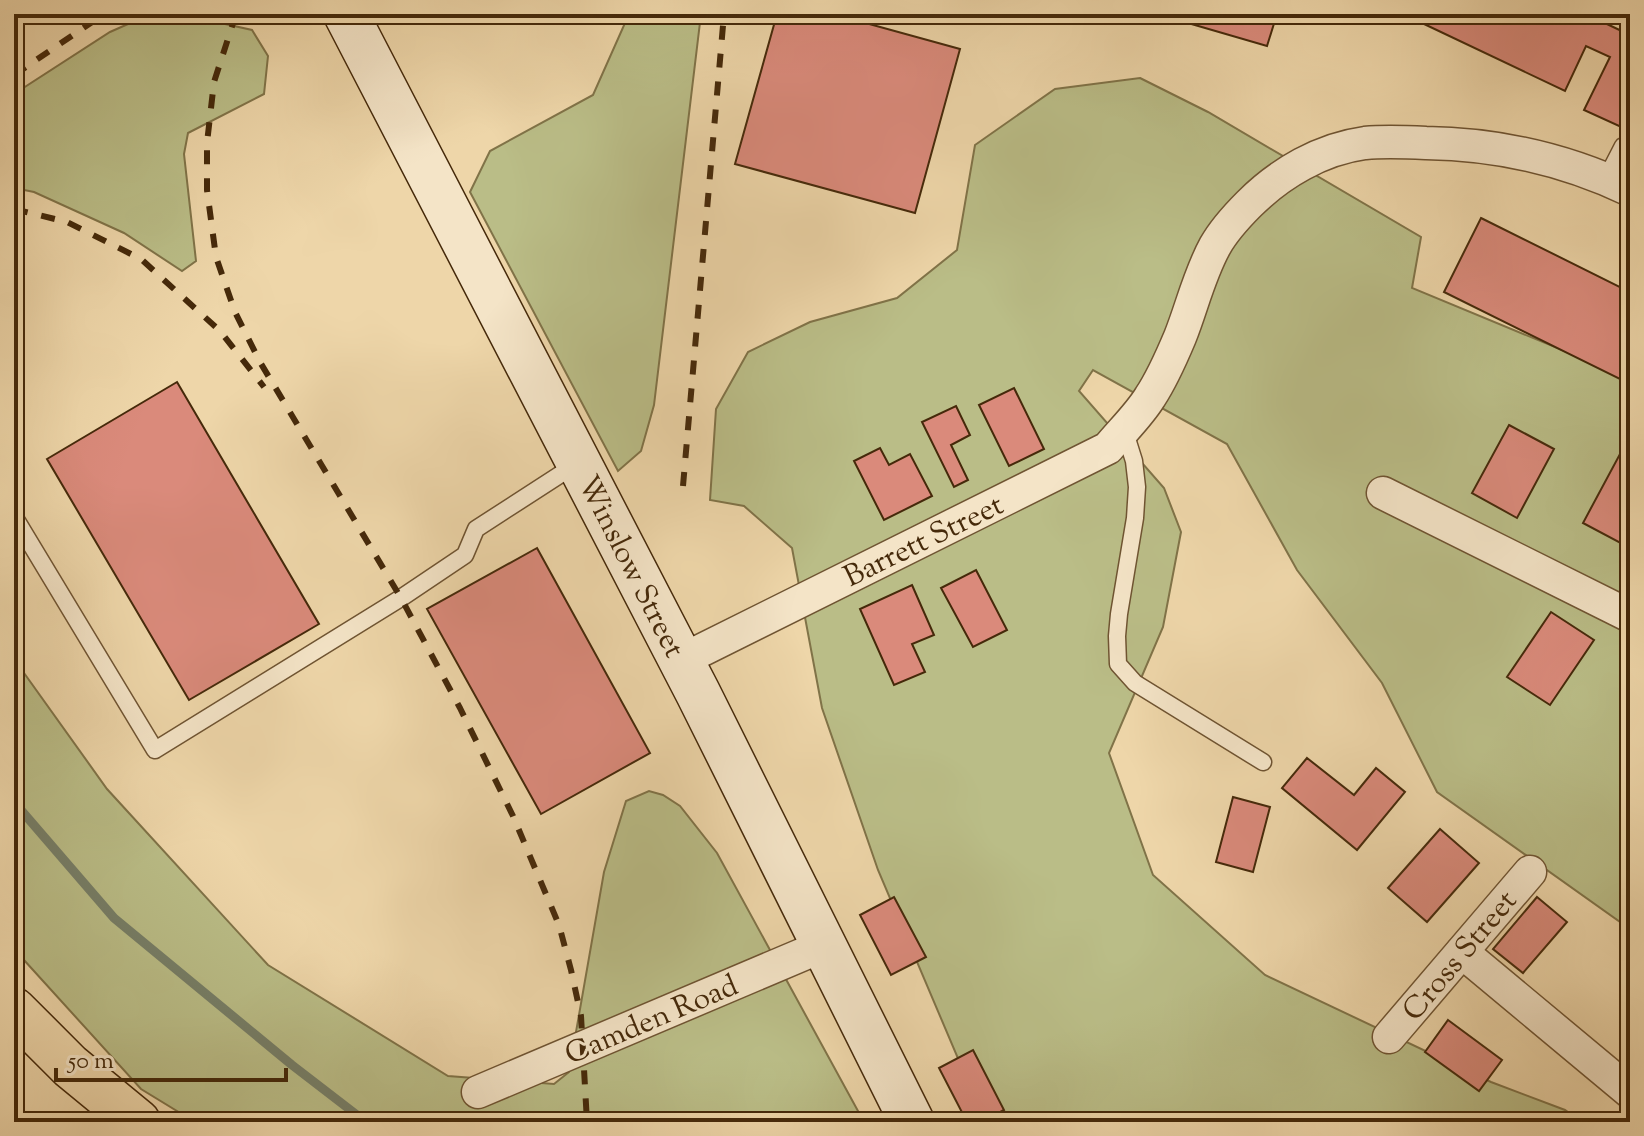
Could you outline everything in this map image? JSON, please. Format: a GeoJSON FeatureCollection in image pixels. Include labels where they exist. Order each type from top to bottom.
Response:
{"type":"FeatureCollection","features":[{"type":"Feature","properties":{"kind":"highway"},"geometry":{"type":"LineString","coordinates":[[14,1010],[70,1066],[138,1122]]}},
{"type":"Feature","properties":{"kind":"street","name":"Winslow Street"},"geometry":{"type":"LineString","coordinates":[[346,14],[579,462],[912,1122]]}},
{"type":"Feature","properties":{"kind":"street","name":"Barrett Street"},"geometry":{"type":"LineString","coordinates":[[680,661],[1108,448],[1150,397],[1179,339],[1215,246],[1232,221],[1285,174],[1312,159],[1365,143],[1461,143],[1546,158],[1618,184]]}},
{"type":"Feature","properties":{"kind":"street"},"geometry":{"type":"LineString","coordinates":[[1383,493],[1630,616]]}},
{"type":"Feature","properties":{"kind":"street","name":"Cross Street"},"geometry":{"type":"LineString","coordinates":[[1389,1037],[1530,872]]}},
{"type":"Feature","properties":{"kind":"street","name":"Camden Road"},"geometry":{"type":"LineString","coordinates":[[478,1092],[825,945]]}},
{"type":"Feature","properties":{"kind":"street"},"geometry":{"type":"LineString","coordinates":[[1462,952],[1630,1092]]}},
{"type":"Feature","properties":{"kind":"lane"},"geometry":{"type":"LineString","coordinates":[[1618,184],[1623,146]]}},
{"type":"Feature","properties":{"kind":"lane"},"geometry":{"type":"LineString","coordinates":[[1124,429],[1134,461],[1137,487],[1119,614],[1118,664],[1135,683],[1263,762]]}},
{"type":"Feature","properties":{"kind":"lane"},"geometry":{"type":"LineString","coordinates":[[15,518],[155,750],[452,564],[465,555],[476,529],[579,462]]}},
{"type":"Feature","properties":{"kind":"green space"},"geometry":{"type":"Polygon","coordinates":[[[629,14],[701,14],[654,405],[641,451],[618,471],[470,192],[490,151],[593,95],[629,14]]]}},
{"type":"Feature","properties":{"kind":"green space"},"geometry":{"type":"Polygon","coordinates":[[[198,18],[252,30],[268,56],[264,94],[188,133],[184,154],[196,261],[182,271],[124,233],[34,192],[14,188],[14,94],[110,32],[137,20],[198,18]]]}},
{"type":"Feature","properties":{"kind":"green space"},"geometry":{"type":"Polygon","coordinates":[[[1140,78],[1208,112],[1421,237],[1412,288],[1630,378],[1630,929],[1437,792],[1382,683],[1297,570],[1227,444],[1093,370],[1079,391],[1164,488],[1181,532],[1163,627],[1109,753],[1153,875],[1265,975],[1491,1082],[1565,1110],[1581,1122],[985,1122],[878,870],[822,708],[792,548],[744,506],[710,500],[716,409],[748,352],[810,322],[897,298],[957,250],[975,145],[1055,89],[1140,78]]]}},
{"type":"Feature","properties":{"kind":"green space"},"geometry":{"type":"Polygon","coordinates":[[[14,659],[107,789],[268,965],[448,1076],[554,1084],[569,1072],[604,872],[626,801],[649,791],[663,795],[680,806],[717,853],[864,1122],[195,1122],[141,1089],[14,949],[14,659]]]}},
{"type":"Feature","properties":{"kind":"building"},"geometry":{"type":"Polygon","coordinates":[[[777,14],[833,14],[960,49],[915,213],[735,164],[777,14]]]}},
{"type":"Feature","properties":{"kind":"building"},"geometry":{"type":"Polygon","coordinates":[[[1157,14],[1277,14],[1267,46],[1157,14]]]}},
{"type":"Feature","properties":{"kind":"building"},"geometry":{"type":"Polygon","coordinates":[[[1403,14],[1586,14],[1630,35],[1630,131],[1584,110],[1610,57],[1586,46],[1565,91],[1403,14]]]}},
{"type":"Feature","properties":{"kind":"building"},"geometry":{"type":"Polygon","coordinates":[[[1481,218],[1630,292],[1630,384],[1444,292],[1481,218]]]}},
{"type":"Feature","properties":{"kind":"building"},"geometry":{"type":"Polygon","coordinates":[[[177,382],[319,624],[189,700],[47,459],[177,382]]]}},
{"type":"Feature","properties":{"kind":"building"},"geometry":{"type":"Polygon","coordinates":[[[1014,388],[1044,449],[1009,466],[979,405],[1014,388]]]}},
{"type":"Feature","properties":{"kind":"building"},"geometry":{"type":"Polygon","coordinates":[[[956,406],[970,435],[951,445],[968,480],[954,487],[922,422],[956,406]]]}},
{"type":"Feature","properties":{"kind":"building"},"geometry":{"type":"Polygon","coordinates":[[[1509,425],[1554,449],[1517,518],[1472,493],[1509,425]]]}},
{"type":"Feature","properties":{"kind":"building"},"geometry":{"type":"Polygon","coordinates":[[[880,448],[889,465],[910,454],[932,496],[884,520],[854,461],[880,448]]]}},
{"type":"Feature","properties":{"kind":"building"},"geometry":{"type":"Polygon","coordinates":[[[1620,454],[1630,459],[1628,547],[1583,523],[1620,454]]]}},
{"type":"Feature","properties":{"kind":"building"},"geometry":{"type":"Polygon","coordinates":[[[537,548],[650,753],[541,814],[427,609],[537,548]]]}},
{"type":"Feature","properties":{"kind":"building"},"geometry":{"type":"Polygon","coordinates":[[[976,570],[1007,630],[973,647],[941,588],[976,570]]]}},
{"type":"Feature","properties":{"kind":"building"},"geometry":{"type":"Polygon","coordinates":[[[912,585],[934,635],[912,644],[925,672],[894,685],[860,609],[912,585]]]}},
{"type":"Feature","properties":{"kind":"building"},"geometry":{"type":"Polygon","coordinates":[[[1551,612],[1594,640],[1550,705],[1507,677],[1551,612]]]}},
{"type":"Feature","properties":{"kind":"building"},"geometry":{"type":"Polygon","coordinates":[[[1307,758],[1354,795],[1376,768],[1405,792],[1357,850],[1282,788],[1307,758]]]}},
{"type":"Feature","properties":{"kind":"building"},"geometry":{"type":"Polygon","coordinates":[[[1233,797],[1270,807],[1253,872],[1216,862],[1233,797]]]}},
{"type":"Feature","properties":{"kind":"building"},"geometry":{"type":"Polygon","coordinates":[[[1440,829],[1479,863],[1427,922],[1388,888],[1440,829]]]}},
{"type":"Feature","properties":{"kind":"building"},"geometry":{"type":"Polygon","coordinates":[[[894,897],[926,957],[891,975],[860,915],[894,897]]]}},
{"type":"Feature","properties":{"kind":"building"},"geometry":{"type":"Polygon","coordinates":[[[1537,897],[1567,922],[1523,973],[1493,949],[1537,897]]]}},
{"type":"Feature","properties":{"kind":"building"},"geometry":{"type":"Polygon","coordinates":[[[1448,1020],[1502,1060],[1479,1091],[1425,1052],[1448,1020]]]}},
{"type":"Feature","properties":{"kind":"building"},"geometry":{"type":"Polygon","coordinates":[[[973,1050],[1004,1110],[981,1122],[967,1122],[939,1068],[973,1050]]]}},
{"type":"Feature","properties":{"kind":"waterway"},"geometry":{"type":"LineString","coordinates":[[14,802],[114,918],[366,1122]]}},
{"type":"Feature","properties":{"kind":"railway"},"geometry":{"type":"LineString","coordinates":[[14,75],[104,14]]}},
{"type":"Feature","properties":{"kind":"railway"},"geometry":{"type":"LineString","coordinates":[[236,14],[214,82],[207,143],[207,190],[216,257],[235,312],[260,362],[401,598],[513,816],[559,925],[571,970],[581,1016],[587,1122]]}},
{"type":"Feature","properties":{"kind":"railway"},"geometry":{"type":"LineString","coordinates":[[683,486],[724,14]]}},
{"type":"Feature","properties":{"kind":"railway"},"geometry":{"type":"LineString","coordinates":[[14,209],[67,222],[141,259],[220,331],[264,387]]}}]}
